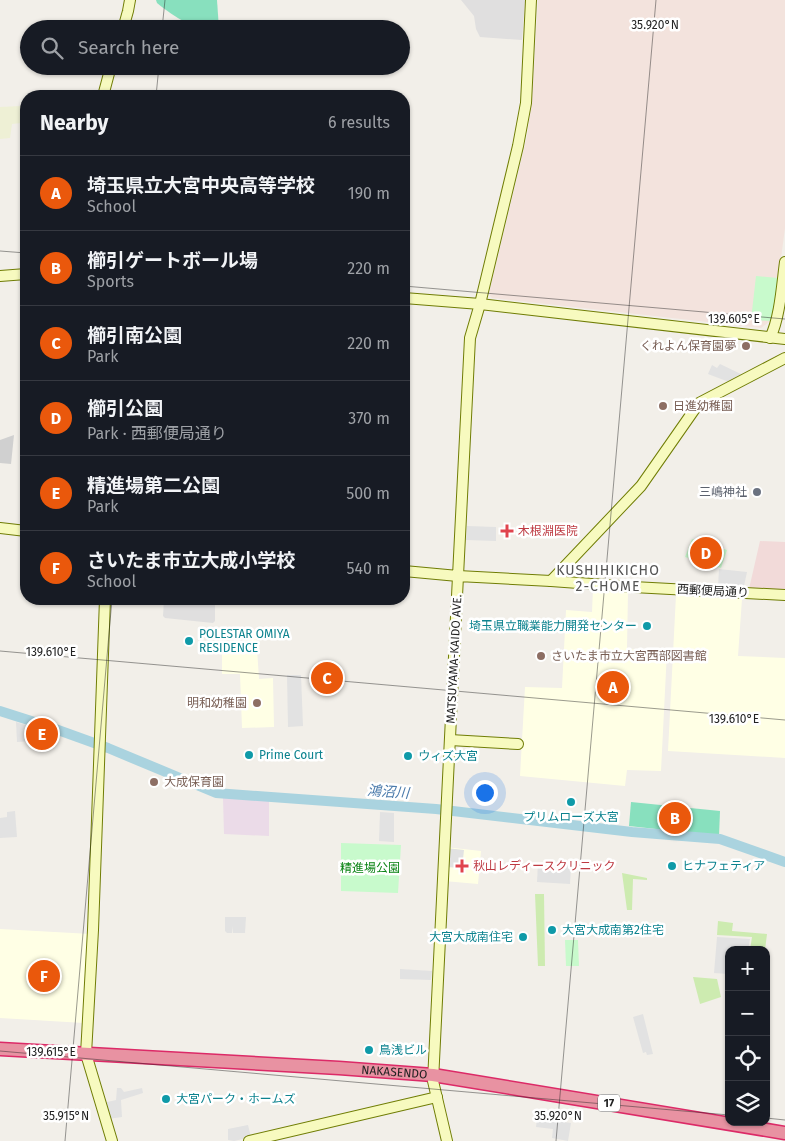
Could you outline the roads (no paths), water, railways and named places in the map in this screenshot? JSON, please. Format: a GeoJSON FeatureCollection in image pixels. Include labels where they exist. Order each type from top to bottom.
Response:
{"type":"FeatureCollection","features":[{"type":"Feature","properties":{"kind":"highway","name":"NAKASENDO"},"geometry":{"type":"LineString","coordinates":[[0,1050],[339,1068],[433,1075],[785,1133]]}},
{"type":"Feature","properties":{"kind":"street"},"geometry":{"type":"LineString","coordinates":[[126,20],[130,0]]}},
{"type":"Feature","properties":{"kind":"street"},"geometry":{"type":"LineString","coordinates":[[410,572],[458,576],[470,338],[518,146],[526,102],[531,0]]}},
{"type":"Feature","properties":{"kind":"street"},"geometry":{"type":"LineString","coordinates":[[105,90],[109,75]]}},
{"type":"Feature","properties":{"kind":"street"},"geometry":{"type":"LineString","coordinates":[[770,338],[777,319],[785,262]]}},
{"type":"Feature","properties":{"kind":"street"},"geometry":{"type":"LineString","coordinates":[[0,276],[20,274]]}},
{"type":"Feature","properties":{"kind":"street"},"geometry":{"type":"LineString","coordinates":[[410,298],[480,304],[785,340]]}},
{"type":"Feature","properties":{"kind":"street"},"geometry":{"type":"LineString","coordinates":[[551,582],[641,486],[699,403],[785,358]]}},
{"type":"Feature","properties":{"kind":"street"},"geometry":{"type":"LineString","coordinates":[[0,528],[20,530]]}},
{"type":"Feature","properties":{"kind":"street","name":"MATSUYAMA-KAIDO AVE."},"geometry":{"type":"LineString","coordinates":[[447,1141],[433,1075],[458,576],[551,582]]}},
{"type":"Feature","properties":{"kind":"street","name":"西郵便局通り"},"geometry":{"type":"LineString","coordinates":[[551,582],[785,595]]}},
{"type":"Feature","properties":{"kind":"street"},"geometry":{"type":"LineString","coordinates":[[105,605],[93,930],[86,1054],[112,1141]]}},
{"type":"Feature","properties":{"kind":"street"},"geometry":{"type":"LineString","coordinates":[[450,740],[518,744]]}},
{"type":"Feature","properties":{"kind":"street"},"geometry":{"type":"LineString","coordinates":[[249,1141],[437,1096]]}},
{"type":"Feature","properties":{"kind":"waterway","name":"鴻沼川"},"geometry":{"type":"LineString","coordinates":[[0,711],[108,748],[216,793],[436,809],[632,832],[720,839],[785,862]]}},
{"type":"Feature","properties":{"kind":"place","name":"くれよん保育園夢"},"geometry":{"type":"Point","coordinates":[746,346]}},
{"type":"Feature","properties":{"kind":"place","name":"日進幼稚園"},"geometry":{"type":"Point","coordinates":[663,406]}},
{"type":"Feature","properties":{"kind":"place","name":"三嶋神社"},"geometry":{"type":"Point","coordinates":[757,492]}},
{"type":"Feature","properties":{"kind":"place","name":"木根淵医院"},"geometry":{"type":"Point","coordinates":[507,531]}},
{"type":"Feature","properties":{"kind":"place","name":"櫛引公園"},"geometry":{"type":"Point","coordinates":[706,553]}},
{"type":"Feature","properties":{"kind":"place","name":"埼玉県立職業能力開発センター"},"geometry":{"type":"Point","coordinates":[647,626]}},
{"type":"Feature","properties":{"kind":"place","name":"POLESTAR OMIYA RESIDENCE"},"geometry":{"type":"Point","coordinates":[189,641]}},
{"type":"Feature","properties":{"kind":"place","name":"さいたま市立大宮西部図書館"},"geometry":{"type":"Point","coordinates":[541,656]}},
{"type":"Feature","properties":{"kind":"place","name":"櫛引南公園"},"geometry":{"type":"Point","coordinates":[327,678]}},
{"type":"Feature","properties":{"kind":"place","name":"埼玉県立大宮中央高等学校"},"geometry":{"type":"Point","coordinates":[613,687]}},
{"type":"Feature","properties":{"kind":"place","name":"明和幼稚園"},"geometry":{"type":"Point","coordinates":[257,703]}},
{"type":"Feature","properties":{"kind":"place","name":"精進場第二公園"},"geometry":{"type":"Point","coordinates":[42,734]}},
{"type":"Feature","properties":{"kind":"place","name":"Prime Court"},"geometry":{"type":"Point","coordinates":[249,755]}},
{"type":"Feature","properties":{"kind":"place","name":"ウィズ大宮"},"geometry":{"type":"Point","coordinates":[408,756]}},
{"type":"Feature","properties":{"kind":"place","name":"大成保育園"},"geometry":{"type":"Point","coordinates":[154,782]}},
{"type":"Feature","properties":{"kind":"place","name":"プリムローズ大宮"},"geometry":{"type":"Point","coordinates":[571,802]}},
{"type":"Feature","properties":{"kind":"place","name":"櫛引ゲートボール場"},"geometry":{"type":"Point","coordinates":[675,818]}},
{"type":"Feature","properties":{"kind":"place","name":"秋山レディースクリニック"},"geometry":{"type":"Point","coordinates":[462,866]}},
{"type":"Feature","properties":{"kind":"place","name":"ヒナフェティア"},"geometry":{"type":"Point","coordinates":[672,866]}},
{"type":"Feature","properties":{"kind":"place","name":"大宮大成南第2住宅"},"geometry":{"type":"Point","coordinates":[552,930]}},
{"type":"Feature","properties":{"kind":"place","name":"大宮大成南住宅"},"geometry":{"type":"Point","coordinates":[523,937]}},
{"type":"Feature","properties":{"kind":"place","name":"さいたま市立大成小学校"},"geometry":{"type":"Point","coordinates":[44,976]}},
{"type":"Feature","properties":{"kind":"place","name":"鳥浅ビル"},"geometry":{"type":"Point","coordinates":[369,1050]}},
{"type":"Feature","properties":{"kind":"place","name":"大宮パーク・ホームズ"},"geometry":{"type":"Point","coordinates":[166,1099]}},
{"type":"Feature","properties":{"kind":"district","name":"KUSHIHIKICHO 2-CHOME"},"geometry":{"type":"Point","coordinates":[608,578]}},
{"type":"Feature","properties":{"kind":"park label","name":"精進場公園"},"geometry":{"type":"Point","coordinates":[370,868]}}]}
